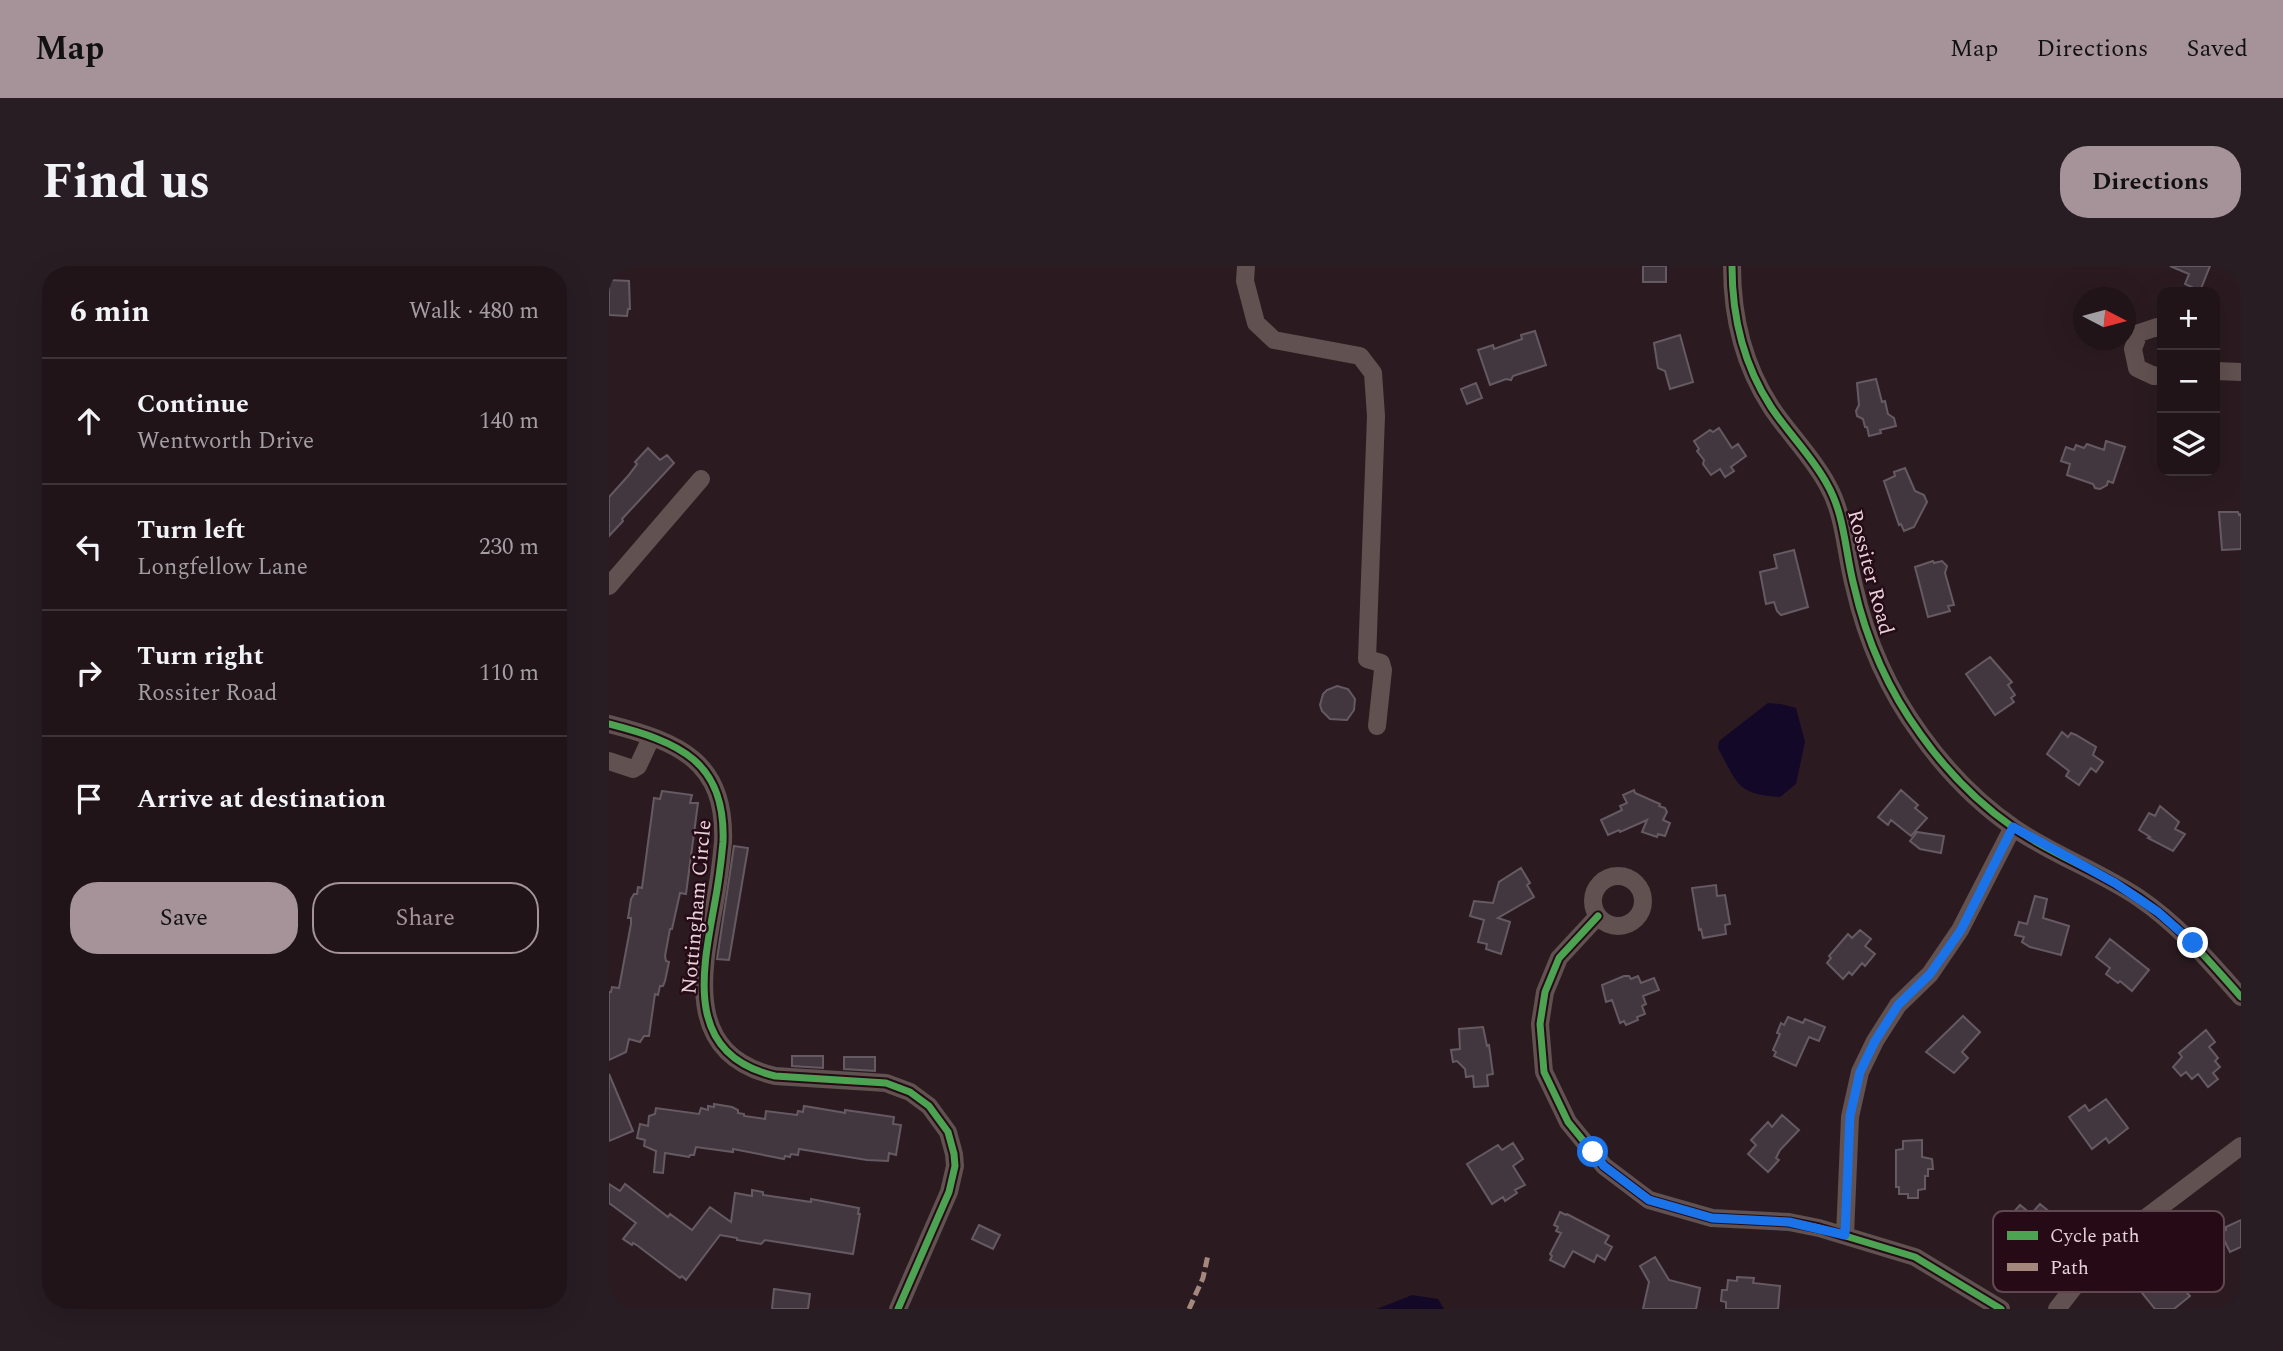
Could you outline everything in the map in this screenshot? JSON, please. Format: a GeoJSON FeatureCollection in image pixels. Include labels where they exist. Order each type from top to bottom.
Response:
{"type":"FeatureCollection","features":[{"type":"Feature","properties":{"kind":"street"},"geometry":{"type":"LineString","coordinates":[[1246,266],[1245,281],[1256,323],[1274,340],[1360,356],[1373,373],[1376,416],[1367,659],[1381,663],[1383,670],[1377,726]]}},
{"type":"Feature","properties":{"kind":"street","name":"Rossiter Road"},"geometry":{"type":"LineString","coordinates":[[1732,266],[1732,299],[1738,335],[1763,393],[1828,484],[1841,518],[1853,586],[1868,639],[1897,700],[1921,735],[1953,774],[2013,827],[2115,883],[2158,912],[2193,943],[2241,998]]}},
{"type":"Feature","properties":{"kind":"street"},"geometry":{"type":"LineString","coordinates":[[2157,327],[2139,333],[2133,349],[2137,368],[2157,376]]}},
{"type":"Feature","properties":{"kind":"street"},"geometry":{"type":"LineString","coordinates":[[2220,372],[2241,372]]}},
{"type":"Feature","properties":{"kind":"street"},"geometry":{"type":"LineString","coordinates":[[609,586],[701,479]]}},
{"type":"Feature","properties":{"kind":"street","name":"Nottingham Circle"},"geometry":{"type":"LineString","coordinates":[[609,724],[679,748],[696,760],[709,776],[719,797],[724,820],[723,842],[703,979],[704,1008],[713,1033],[727,1053],[758,1072],[775,1076],[886,1083],[910,1092],[929,1106],[948,1132],[955,1167],[949,1192],[898,1309]]}},
{"type":"Feature","properties":{"kind":"street"},"geometry":{"type":"LineString","coordinates":[[609,761],[632,769],[638,766],[651,738]]}},
{"type":"Feature","properties":{"kind":"street"},"geometry":{"type":"LineString","coordinates":[[1845,1235],[1850,1116],[1860,1072],[1875,1041],[1898,1005],[1930,974],[1961,930],[2013,827]]}},
{"type":"Feature","properties":{"kind":"street"},"geometry":{"type":"LineString","coordinates":[[1598,916],[1559,958],[1545,992],[1540,1024],[1544,1072],[1568,1122],[1604,1166],[1649,1200],[1712,1218],[1789,1222],[1845,1235],[1915,1257],[2001,1309]]}},
{"type":"Feature","properties":{"kind":"street"},"geometry":{"type":"LineString","coordinates":[[2155,1211],[2241,1146]]}},
{"type":"Feature","properties":{"kind":"street"},"geometry":{"type":"LineString","coordinates":[[2057,1309],[2070,1292]]}},
{"type":"Feature","properties":{"kind":"shaded area"},"geometry":{"type":"Polygon","coordinates":[[[1768,703],[1796,708],[1805,742],[1796,784],[1780,797],[1746,790],[1735,779],[1718,748],[1719,741],[1768,703]]]}},
{"type":"Feature","properties":{"kind":"shaded area"},"geometry":{"type":"Polygon","coordinates":[[[1412,1295],[1438,1299],[1444,1309],[1377,1309],[1412,1295]]]}},
{"type":"Feature","properties":{"kind":"building"},"geometry":{"type":"Polygon","coordinates":[[[1643,266],[1666,266],[1666,282],[1643,282],[1643,266]]]}},
{"type":"Feature","properties":{"kind":"building"},"geometry":{"type":"Polygon","coordinates":[[[2170,266],[2210,266],[2202,287],[2185,284],[2189,274],[2170,266]]]}},
{"type":"Feature","properties":{"kind":"building"},"geometry":{"type":"Polygon","coordinates":[[[609,280],[629,281],[630,309],[627,316],[609,315],[609,280]]]}},
{"type":"Feature","properties":{"kind":"building"},"geometry":{"type":"Polygon","coordinates":[[[1535,331],[1546,365],[1513,376],[1511,380],[1506,379],[1490,385],[1478,350],[1493,345],[1494,349],[1535,331]]]}},
{"type":"Feature","properties":{"kind":"building"},"geometry":{"type":"Polygon","coordinates":[[[1680,335],[1693,382],[1670,389],[1665,371],[1658,368],[1654,343],[1680,335]]]}},
{"type":"Feature","properties":{"kind":"building"},"geometry":{"type":"Polygon","coordinates":[[[1876,379],[1882,402],[1885,401],[1888,414],[1894,418],[1896,426],[1869,436],[1863,419],[1857,416],[1857,383],[1876,379]]]}},
{"type":"Feature","properties":{"kind":"building"},"geometry":{"type":"Polygon","coordinates":[[[1476,383],[1482,398],[1467,404],[1461,389],[1476,383]]]}},
{"type":"Feature","properties":{"kind":"building"},"geometry":{"type":"Polygon","coordinates":[[[1719,428],[1732,448],[1738,444],[1746,456],[1731,467],[1734,471],[1725,477],[1720,469],[1711,475],[1703,464],[1704,460],[1694,441],[1710,430],[1713,432],[1719,428]]]}},
{"type":"Feature","properties":{"kind":"building"},"geometry":{"type":"Polygon","coordinates":[[[2106,441],[2125,447],[2113,483],[2108,481],[2107,485],[2100,489],[2067,475],[2070,464],[2061,461],[2066,447],[2074,450],[2076,445],[2084,448],[2087,444],[2104,450],[2106,441]]]}},
{"type":"Feature","properties":{"kind":"building"},"geometry":{"type":"Polygon","coordinates":[[[648,448],[660,460],[667,455],[674,463],[609,536],[609,497],[648,448]]]}},
{"type":"Feature","properties":{"kind":"building"},"geometry":{"type":"Polygon","coordinates":[[[1905,468],[1915,491],[1924,495],[1927,502],[1914,527],[1904,531],[1901,524],[1899,525],[1884,481],[1895,476],[1894,472],[1905,468]]]}},
{"type":"Feature","properties":{"kind":"building"},"geometry":{"type":"Polygon","coordinates":[[[2219,512],[2241,514],[2241,549],[2222,550],[2219,512]]]}},
{"type":"Feature","properties":{"kind":"building"},"geometry":{"type":"Polygon","coordinates":[[[1794,550],[1808,607],[1781,615],[1774,602],[1766,604],[1760,572],[1777,568],[1774,555],[1794,550]]]}},
{"type":"Feature","properties":{"kind":"building"},"geometry":{"type":"Polygon","coordinates":[[[1942,561],[1947,566],[1945,573],[1954,605],[1948,606],[1950,611],[1928,617],[1915,567],[1942,561]]]}},
{"type":"Feature","properties":{"kind":"building"},"geometry":{"type":"Polygon","coordinates":[[[1990,657],[2012,682],[2008,685],[2015,695],[2011,698],[2014,702],[1995,715],[1966,674],[1990,657]]]}},
{"type":"Feature","properties":{"kind":"building"},"geometry":{"type":"Polygon","coordinates":[[[1337,686],[1348,689],[1355,699],[1354,710],[1347,720],[1330,719],[1320,705],[1323,694],[1337,686]]]}},
{"type":"Feature","properties":{"kind":"building"},"geometry":{"type":"Polygon","coordinates":[[[2062,732],[2068,737],[2071,733],[2076,735],[2096,747],[2093,755],[2103,762],[2096,772],[2091,768],[2079,785],[2066,776],[2069,771],[2047,754],[2062,732]]]}},
{"type":"Feature","properties":{"kind":"building"},"geometry":{"type":"Polygon","coordinates":[[[1634,790],[1665,808],[1667,812],[1663,820],[1670,823],[1665,836],[1658,834],[1657,837],[1642,832],[1647,820],[1608,835],[1601,820],[1622,810],[1620,806],[1627,803],[1623,795],[1634,790]]]}},
{"type":"Feature","properties":{"kind":"building"},"geometry":{"type":"Polygon","coordinates":[[[1901,790],[1918,805],[1915,808],[1927,818],[1911,836],[1891,820],[1888,825],[1878,817],[1901,790]]]}},
{"type":"Feature","properties":{"kind":"building"},"geometry":{"type":"Polygon","coordinates":[[[662,791],[692,795],[690,803],[698,803],[686,894],[680,893],[670,929],[665,956],[669,962],[663,986],[660,986],[658,995],[655,994],[649,1036],[644,1036],[640,1042],[629,1039],[626,1052],[609,1060],[609,992],[612,987],[619,988],[631,924],[631,918],[628,918],[631,899],[637,894],[638,887],[642,888],[654,798],[660,799],[662,791]]]}},
{"type":"Feature","properties":{"kind":"building"},"geometry":{"type":"Polygon","coordinates":[[[2160,806],[2179,822],[2175,829],[2185,834],[2173,851],[2139,830],[2149,813],[2155,816],[2160,806]]]}},
{"type":"Feature","properties":{"kind":"building"},"geometry":{"type":"Polygon","coordinates":[[[1917,832],[1944,836],[1941,853],[1920,849],[1910,841],[1917,832]]]}},
{"type":"Feature","properties":{"kind":"building"},"geometry":{"type":"Polygon","coordinates":[[[734,846],[748,848],[729,960],[717,959],[734,846]]]}},
{"type":"Feature","properties":{"kind":"building"},"geometry":{"type":"Polygon","coordinates":[[[1521,868],[1534,897],[1498,918],[1510,922],[1501,954],[1486,949],[1487,944],[1478,942],[1484,920],[1470,916],[1474,901],[1493,903],[1499,882],[1521,868]]]}},
{"type":"Feature","properties":{"kind":"building"},"geometry":{"type":"Polygon","coordinates":[[[1716,885],[1717,896],[1725,895],[1730,924],[1725,925],[1726,934],[1703,938],[1701,929],[1699,930],[1692,888],[1716,885]]]}},
{"type":"Feature","properties":{"kind":"building"},"geometry":{"type":"Polygon","coordinates":[[[2035,896],[2047,899],[2043,918],[2069,926],[2061,955],[2030,947],[2022,942],[2024,937],[2015,935],[2019,922],[2027,924],[2035,896]]]}},
{"type":"Feature","properties":{"kind":"building"},"geometry":{"type":"Polygon","coordinates":[[[1860,930],[1871,939],[1865,946],[1875,954],[1865,966],[1862,963],[1852,975],[1849,972],[1843,979],[1827,963],[1831,958],[1829,956],[1848,934],[1852,938],[1860,930]]]}},
{"type":"Feature","properties":{"kind":"building"},"geometry":{"type":"Polygon","coordinates":[[[2110,939],[2149,970],[2132,991],[2106,974],[2110,968],[2096,957],[2110,939]]]}},
{"type":"Feature","properties":{"kind":"building"},"geometry":{"type":"Polygon","coordinates":[[[1624,976],[1631,979],[1638,976],[1641,983],[1654,978],[1659,990],[1643,996],[1645,1014],[1626,1025],[1624,1021],[1620,1023],[1612,1000],[1606,1002],[1602,985],[1624,976]]]}},
{"type":"Feature","properties":{"kind":"building"},"geometry":{"type":"Polygon","coordinates":[[[1963,1016],[1980,1032],[1962,1052],[1968,1058],[1954,1073],[1926,1052],[1963,1016]]]}},
{"type":"Feature","properties":{"kind":"building"},"geometry":{"type":"Polygon","coordinates":[[[1788,1017],[1803,1023],[1805,1019],[1825,1027],[1819,1041],[1809,1037],[1796,1066],[1774,1056],[1776,1052],[1773,1050],[1780,1034],[1777,1033],[1781,1023],[1784,1025],[1788,1017]]]}},
{"type":"Feature","properties":{"kind":"building"},"geometry":{"type":"Polygon","coordinates":[[[1483,1027],[1487,1046],[1489,1045],[1493,1074],[1487,1075],[1488,1086],[1474,1087],[1473,1076],[1466,1077],[1465,1069],[1457,1061],[1453,1062],[1451,1050],[1460,1049],[1459,1029],[1483,1027]]]}},
{"type":"Feature","properties":{"kind":"building"},"geometry":{"type":"Polygon","coordinates":[[[2206,1030],[2215,1042],[2209,1047],[2218,1058],[2215,1061],[2220,1067],[2213,1073],[2218,1079],[2208,1087],[2198,1074],[2192,1079],[2186,1072],[2181,1076],[2173,1067],[2182,1057],[2179,1053],[2206,1030]]]}},
{"type":"Feature","properties":{"kind":"building"},"geometry":{"type":"Polygon","coordinates":[[[792,1056],[823,1056],[823,1068],[792,1066],[792,1056]]]}},
{"type":"Feature","properties":{"kind":"building"},"geometry":{"type":"Polygon","coordinates":[[[844,1057],[875,1057],[875,1071],[844,1069],[844,1057]]]}},
{"type":"Feature","properties":{"kind":"building"},"geometry":{"type":"Polygon","coordinates":[[[609,1074],[633,1131],[609,1141],[609,1074]]]}},
{"type":"Feature","properties":{"kind":"building"},"geometry":{"type":"Polygon","coordinates":[[[2106,1099],[2128,1128],[2109,1143],[2106,1138],[2092,1149],[2069,1117],[2085,1105],[2089,1111],[2106,1099]]]}},
{"type":"Feature","properties":{"kind":"building"},"geometry":{"type":"Polygon","coordinates":[[[714,1104],[732,1107],[744,1116],[765,1119],[766,1111],[797,1115],[798,1111],[803,1112],[804,1106],[894,1117],[893,1124],[901,1125],[896,1155],[889,1153],[888,1161],[867,1160],[799,1149],[798,1155],[791,1154],[784,1159],[733,1149],[733,1152],[696,1147],[694,1155],[689,1157],[665,1153],[663,1173],[654,1172],[656,1151],[644,1146],[645,1140],[637,1138],[640,1124],[648,1126],[649,1116],[655,1114],[656,1108],[699,1114],[701,1108],[708,1110],[708,1106],[714,1107],[714,1104]]]}},
{"type":"Feature","properties":{"kind":"building"},"geometry":{"type":"Polygon","coordinates":[[[1782,1115],[1799,1130],[1780,1150],[1776,1158],[1779,1160],[1768,1172],[1748,1154],[1756,1145],[1751,1140],[1768,1122],[1772,1127],[1782,1115]]]}},
{"type":"Feature","properties":{"kind":"building"},"geometry":{"type":"Polygon","coordinates":[[[1922,1140],[1922,1157],[1932,1159],[1933,1169],[1928,1169],[1925,1189],[1918,1190],[1918,1198],[1908,1198],[1908,1194],[1899,1194],[1899,1187],[1896,1187],[1896,1150],[1903,1149],[1903,1141],[1922,1140]]]}},
{"type":"Feature","properties":{"kind":"building"},"geometry":{"type":"Polygon","coordinates":[[[1513,1143],[1523,1159],[1513,1166],[1525,1185],[1515,1190],[1517,1193],[1505,1201],[1503,1197],[1492,1204],[1467,1164],[1498,1145],[1502,1150],[1513,1143]]]}},
{"type":"Feature","properties":{"kind":"building"},"geometry":{"type":"Polygon","coordinates":[[[609,1184],[620,1191],[625,1184],[668,1217],[670,1214],[692,1230],[710,1207],[731,1222],[735,1193],[752,1196],[752,1190],[763,1192],[763,1195],[811,1202],[811,1199],[859,1208],[853,1254],[765,1240],[761,1244],[720,1235],[686,1280],[638,1246],[623,1239],[636,1223],[609,1203],[609,1184]]]}},
{"type":"Feature","properties":{"kind":"building"},"geometry":{"type":"Polygon","coordinates":[[[2040,1204],[2049,1211],[2034,1211],[2040,1204]]]}},
{"type":"Feature","properties":{"kind":"building"},"geometry":{"type":"Polygon","coordinates":[[[2020,1205],[2027,1211],[2015,1211],[2020,1205]]]}},
{"type":"Feature","properties":{"kind":"building"},"geometry":{"type":"Polygon","coordinates":[[[1560,1212],[1609,1236],[1605,1243],[1612,1247],[1605,1260],[1597,1255],[1594,1262],[1573,1251],[1564,1267],[1550,1260],[1550,1254],[1561,1233],[1556,1231],[1558,1227],[1554,1225],[1560,1212]]]}},
{"type":"Feature","properties":{"kind":"building"},"geometry":{"type":"Polygon","coordinates":[[[2241,1220],[2241,1247],[2230,1252],[2224,1240],[2226,1227],[2241,1220]]]}},
{"type":"Feature","properties":{"kind":"building"},"geometry":{"type":"Polygon","coordinates":[[[979,1225],[1000,1235],[993,1249],[972,1239],[979,1225]]]}},
{"type":"Feature","properties":{"kind":"building"},"geometry":{"type":"Polygon","coordinates":[[[1655,1257],[1669,1280],[1700,1288],[1696,1309],[1643,1309],[1649,1282],[1640,1266],[1655,1257]]]}},
{"type":"Feature","properties":{"kind":"building"},"geometry":{"type":"Polygon","coordinates":[[[1737,1277],[1754,1278],[1753,1283],[1780,1286],[1778,1309],[1726,1309],[1726,1302],[1721,1301],[1722,1290],[1727,1290],[1728,1280],[1737,1281],[1737,1277]]]}},
{"type":"Feature","properties":{"kind":"building"},"geometry":{"type":"Polygon","coordinates":[[[774,1289],[810,1294],[808,1309],[772,1309],[774,1289]]]}},
{"type":"Feature","properties":{"kind":"building"},"geometry":{"type":"Polygon","coordinates":[[[2141,1292],[2186,1292],[2190,1296],[2174,1309],[2155,1309],[2141,1292]]]}},
{"type":"Feature","properties":{"kind":"marked path"},"geometry":{"type":"LineString","coordinates":[[1189,1309],[1203,1278],[1208,1255]]}},
{"type":"Feature","properties":{"kind":"cycle path"},"geometry":{"type":"LineString","coordinates":[[1732,266],[1734,304],[1746,357],[1771,407],[1814,464],[1833,496],[1838,508],[1859,606],[1872,645],[1888,682],[1909,718],[1941,761],[1988,808],[2029,838],[2124,888],[2154,909],[2193,944],[2241,997]]}},
{"type":"Feature","properties":{"kind":"cycle path"},"geometry":{"type":"LineString","coordinates":[[609,724],[677,748],[693,759],[707,774],[716,792],[722,814],[723,842],[704,986],[706,1010],[713,1032],[726,1051],[746,1066],[775,1076],[886,1083],[910,1092],[929,1106],[948,1132],[955,1166],[949,1192],[898,1309]]}},
{"type":"Feature","properties":{"kind":"cycle path"},"geometry":{"type":"LineString","coordinates":[[1598,916],[1559,958],[1545,992],[1540,1024],[1544,1072],[1568,1122],[1604,1166],[1649,1200],[1712,1218],[1789,1222],[1819,1228],[1915,1257],[2001,1309]]}},
{"type":"Feature","properties":{"kind":"route"},"geometry":{"type":"LineString","coordinates":[[1593,1152],[1604,1166],[1649,1200],[1712,1218],[1789,1222],[1845,1235],[1850,1116],[1860,1072],[1875,1041],[1898,1005],[1930,974],[1961,930],[2013,827],[2115,883],[2158,912],[2193,943]]}}]}
